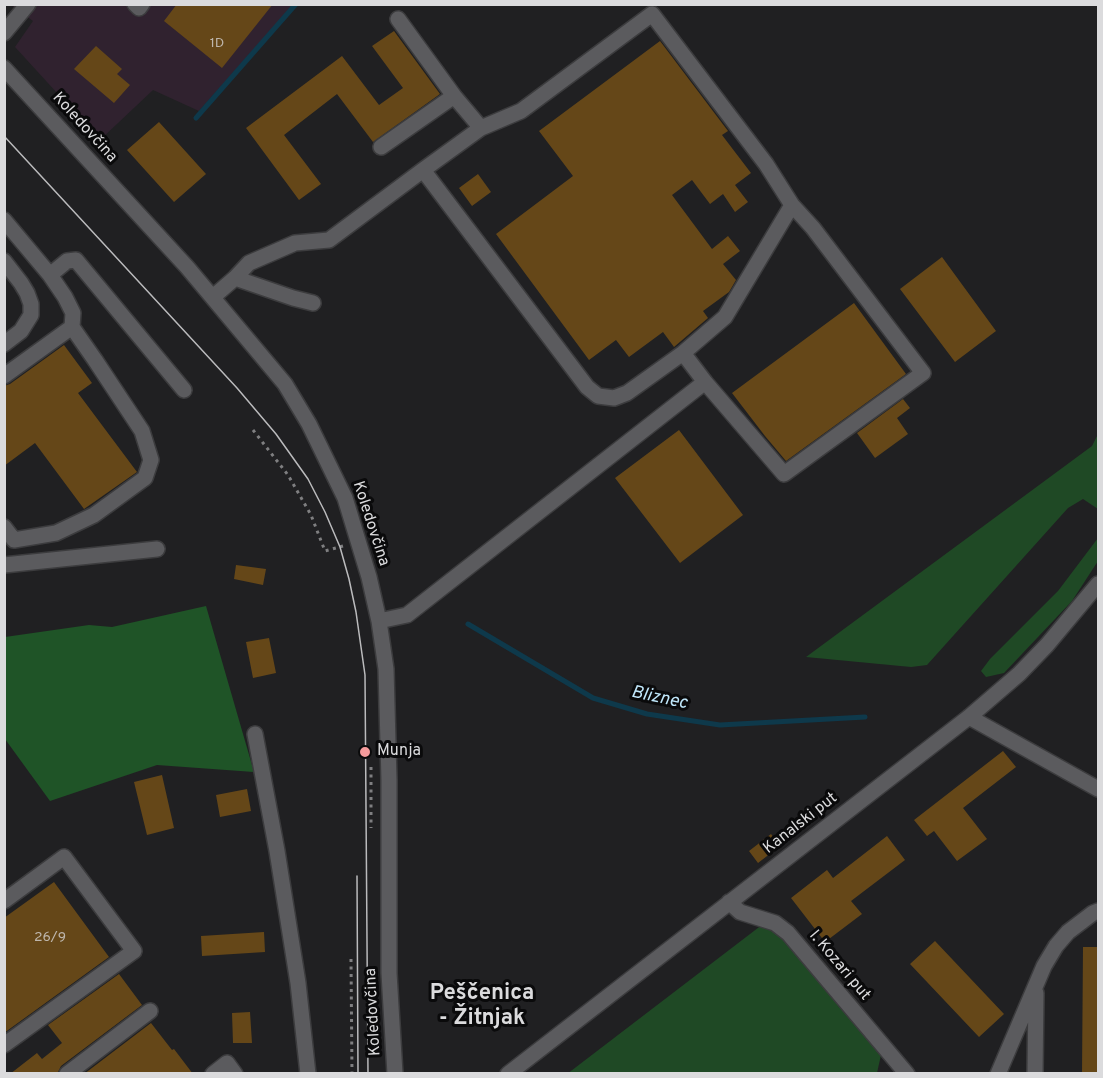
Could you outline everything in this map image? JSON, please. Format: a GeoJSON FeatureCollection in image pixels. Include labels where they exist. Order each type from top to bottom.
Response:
{"type":"FeatureCollection","features":[{"type":"Feature","properties":{"kind":"street"},"geometry":{"type":"LineString","coordinates":[[4,33],[28,4]]}},
{"type":"Feature","properties":{"kind":"street"},"geometry":{"type":"LineString","coordinates":[[135,4],[139,8],[142,4]]}},
{"type":"Feature","properties":{"kind":"street"},"geometry":{"type":"LineString","coordinates":[[213,297],[249,263],[296,243],[329,240],[481,128],[520,111],[652,14],[766,164],[792,205],[813,228],[923,373],[784,474],[683,353]]}},
{"type":"Feature","properties":{"kind":"street"},"geometry":{"type":"LineString","coordinates":[[398,19],[454,96],[481,128]]}},
{"type":"Feature","properties":{"kind":"street","name":"Koledovčina"},"geometry":{"type":"LineString","coordinates":[[4,68],[187,267],[285,384],[314,435],[345,498],[369,576],[386,669],[389,780],[389,973],[394,1074]]}},
{"type":"Feature","properties":{"kind":"street"},"geometry":{"type":"LineString","coordinates":[[381,147],[454,96]]}},
{"type":"Feature","properties":{"kind":"street"},"geometry":{"type":"LineString","coordinates":[[423,170],[587,387],[598,396],[614,398],[627,393],[683,353],[725,317],[792,205]]}},
{"type":"Feature","properties":{"kind":"street"},"geometry":{"type":"LineString","coordinates":[[4,220],[50,275],[65,297],[73,313],[72,327],[142,431],[151,460],[145,478],[94,515],[56,533],[14,540]]}},
{"type":"Feature","properties":{"kind":"street"},"geometry":{"type":"LineString","coordinates":[[50,275],[67,261],[76,260],[184,390]]}},
{"type":"Feature","properties":{"kind":"street"},"geometry":{"type":"LineString","coordinates":[[4,261],[21,283],[31,304],[31,315],[21,331],[4,344]]}},
{"type":"Feature","properties":{"kind":"street"},"geometry":{"type":"LineString","coordinates":[[235,278],[313,303]]}},
{"type":"Feature","properties":{"kind":"street"},"geometry":{"type":"LineString","coordinates":[[4,376],[72,327]]}},
{"type":"Feature","properties":{"kind":"street"},"geometry":{"type":"LineString","coordinates":[[379,621],[407,615],[705,382]]}},
{"type":"Feature","properties":{"kind":"street"},"geometry":{"type":"LineString","coordinates":[[4,527],[14,540],[22,563]]}},
{"type":"Feature","properties":{"kind":"street"},"geometry":{"type":"LineString","coordinates":[[4,565],[157,549]]}},
{"type":"Feature","properties":{"kind":"street","name":"Kanalski put"},"geometry":{"type":"LineString","coordinates":[[508,1074],[969,717],[1019,674],[1047,645],[1098,584]]}},
{"type":"Feature","properties":{"kind":"street"},"geometry":{"type":"LineString","coordinates":[[969,717],[1098,789]]}},
{"type":"Feature","properties":{"kind":"street"},"geometry":{"type":"LineString","coordinates":[[255,734],[298,983],[308,1074]]}},
{"type":"Feature","properties":{"kind":"street"},"geometry":{"type":"LineString","coordinates":[[4,901],[64,857],[134,951],[4,1045]]}},
{"type":"Feature","properties":{"kind":"street","name":"I. Kozari put"},"geometry":{"type":"LineString","coordinates":[[729,902],[740,912],[775,923],[788,933],[907,1074]]}},
{"type":"Feature","properties":{"kind":"street"},"geometry":{"type":"LineString","coordinates":[[998,1074],[1044,966],[1056,946],[1068,932],[1098,911]]}},
{"type":"Feature","properties":{"kind":"street"},"geometry":{"type":"LineString","coordinates":[[1035,1074],[1036,984]]}},
{"type":"Feature","properties":{"kind":"street"},"geometry":{"type":"LineString","coordinates":[[67,1074],[150,1011]]}},
{"type":"Feature","properties":{"kind":"street"},"geometry":{"type":"LineString","coordinates":[[213,1074],[226,1063],[235,1074]]}},
{"type":"Feature","properties":{"kind":"path"},"geometry":{"type":"LineString","coordinates":[[253,430],[288,475],[311,515],[326,551],[351,543]]}},
{"type":"Feature","properties":{"kind":"path"},"geometry":{"type":"LineString","coordinates":[[351,959],[352,1074]]}},
{"type":"Feature","properties":{"kind":"shaded area"},"geometry":{"type":"Polygon","coordinates":[[[11,5],[293,5],[199,111],[153,90],[100,140],[15,47],[33,21],[11,5]]]}},
{"type":"Feature","properties":{"kind":"green space"},"geometry":{"type":"Polygon","coordinates":[[[1098,434],[1098,509],[1083,499],[1068,508],[927,665],[911,667],[806,657],[1092,446],[1098,434]]]}},
{"type":"Feature","properties":{"kind":"green space"},"geometry":{"type":"Polygon","coordinates":[[[1098,538],[1098,561],[1072,601],[1004,673],[986,677],[981,671],[990,659],[1058,591],[1098,538]]]}},
{"type":"Feature","properties":{"kind":"green space"},"geometry":{"type":"Polygon","coordinates":[[[206,606],[254,772],[157,765],[50,801],[5,739],[5,637],[89,625],[112,627],[206,606]]]}},
{"type":"Feature","properties":{"kind":"green space"},"geometry":{"type":"Polygon","coordinates":[[[767,921],[881,1055],[877,1073],[567,1074],[767,921]]]}},
{"type":"Feature","properties":{"kind":"building"},"geometry":{"type":"Polygon","coordinates":[[[177,4],[273,4],[222,68],[164,21],[177,4]]]}},
{"type":"Feature","properties":{"kind":"building"},"geometry":{"type":"Polygon","coordinates":[[[394,31],[440,94],[373,142],[337,94],[284,135],[321,184],[299,200],[246,128],[342,56],[379,105],[403,88],[372,46],[394,31]]]}},
{"type":"Feature","properties":{"kind":"building"},"geometry":{"type":"Polygon","coordinates":[[[660,41],[728,131],[722,135],[751,173],[735,185],[748,202],[735,212],[723,194],[710,204],[692,180],[672,195],[712,249],[728,236],[740,251],[723,264],[736,280],[729,292],[703,311],[708,318],[674,347],[663,332],[629,357],[616,340],[589,360],[496,234],[573,176],[539,131],[660,41]]]}},
{"type":"Feature","properties":{"kind":"building"},"geometry":{"type":"Polygon","coordinates":[[[96,46],[122,69],[117,74],[130,85],[114,103],[74,69],[96,46]]]}},
{"type":"Feature","properties":{"kind":"building"},"geometry":{"type":"Polygon","coordinates":[[[159,122],[206,174],[174,202],[127,150],[159,122]]]}},
{"type":"Feature","properties":{"kind":"building"},"geometry":{"type":"Polygon","coordinates":[[[478,174],[491,192],[472,206],[459,188],[478,174]]]}},
{"type":"Feature","properties":{"kind":"building"},"geometry":{"type":"Polygon","coordinates":[[[942,257],[996,331],[955,362],[900,289],[942,257]]]}},
{"type":"Feature","properties":{"kind":"building"},"geometry":{"type":"Polygon","coordinates":[[[854,303],[906,374],[786,461],[732,393],[854,303]]]}},
{"type":"Feature","properties":{"kind":"building"},"geometry":{"type":"Polygon","coordinates":[[[64,345],[92,383],[78,393],[137,472],[84,509],[35,443],[4,466],[4,386],[64,345]]]}},
{"type":"Feature","properties":{"kind":"building"},"geometry":{"type":"Polygon","coordinates":[[[903,399],[910,408],[897,418],[908,434],[875,458],[857,433],[903,399]]]}},
{"type":"Feature","properties":{"kind":"building"},"geometry":{"type":"Polygon","coordinates":[[[679,430],[743,515],[680,563],[615,478],[679,430]]]}},
{"type":"Feature","properties":{"kind":"building"},"geometry":{"type":"Polygon","coordinates":[[[236,565],[266,569],[263,585],[234,579],[236,565]]]}},
{"type":"Feature","properties":{"kind":"building"},"geometry":{"type":"Polygon","coordinates":[[[269,638],[276,673],[253,678],[246,642],[269,638]]]}},
{"type":"Feature","properties":{"kind":"building"},"geometry":{"type":"Polygon","coordinates":[[[1003,751],[1016,767],[963,808],[987,839],[957,861],[934,831],[927,836],[914,820],[1003,751]]]}},
{"type":"Feature","properties":{"kind":"building"},"geometry":{"type":"Polygon","coordinates":[[[162,775],[174,828],[147,835],[134,782],[162,775]]]}},
{"type":"Feature","properties":{"kind":"building"},"geometry":{"type":"Polygon","coordinates":[[[247,789],[251,811],[220,817],[216,795],[247,789]]]}},
{"type":"Feature","properties":{"kind":"building"},"geometry":{"type":"Polygon","coordinates":[[[771,834],[780,846],[758,863],[749,851],[771,834]]]}},
{"type":"Feature","properties":{"kind":"building"},"geometry":{"type":"Polygon","coordinates":[[[887,836],[905,860],[851,901],[862,914],[825,942],[791,898],[827,870],[833,878],[887,836]]]}},
{"type":"Feature","properties":{"kind":"building"},"geometry":{"type":"Polygon","coordinates":[[[54,882],[109,957],[4,1033],[4,918],[54,882]]]}},
{"type":"Feature","properties":{"kind":"building"},"geometry":{"type":"Polygon","coordinates":[[[264,932],[265,952],[202,956],[201,936],[264,932]]]}},
{"type":"Feature","properties":{"kind":"building"},"geometry":{"type":"Polygon","coordinates":[[[935,941],[1004,1014],[979,1037],[910,964],[935,941]]]}},
{"type":"Feature","properties":{"kind":"building"},"geometry":{"type":"Polygon","coordinates":[[[1083,947],[1098,947],[1098,1074],[1082,1074],[1083,947]]]}},
{"type":"Feature","properties":{"kind":"building"},"geometry":{"type":"Polygon","coordinates":[[[119,974],[142,1005],[61,1066],[57,1074],[10,1074],[37,1053],[42,1059],[62,1043],[48,1025],[119,974]]]}},
{"type":"Feature","properties":{"kind":"building"},"geometry":{"type":"Polygon","coordinates":[[[250,1012],[252,1043],[233,1043],[232,1013],[250,1012]]]}},
{"type":"Feature","properties":{"kind":"building"},"geometry":{"type":"Polygon","coordinates":[[[151,1023],[193,1074],[84,1074],[151,1023]]]}},
{"type":"Feature","properties":{"kind":"waterway"},"geometry":{"type":"LineString","coordinates":[[196,118],[296,4]]}},
{"type":"Feature","properties":{"kind":"waterway","name":"Bliznec"},"geometry":{"type":"LineString","coordinates":[[468,624],[593,698],[647,714],[720,725],[865,717]]}},
{"type":"Feature","properties":{"kind":"tram line"},"geometry":{"type":"LineString","coordinates":[[4,136],[237,388],[276,434],[308,479],[340,547],[356,612],[365,675],[368,1074]]}},
{"type":"Feature","properties":{"kind":"tram line"},"geometry":{"type":"LineString","coordinates":[[357,876],[358,1074]]}},
{"type":"Feature","properties":{"kind":"place","name":"Munja"},"geometry":{"type":"Point","coordinates":[365,752]}},
{"type":"Feature","properties":{"kind":"district","name":"Peščenica - Žitnjak"},"geometry":{"type":"Point","coordinates":[482,1008]}}]}
